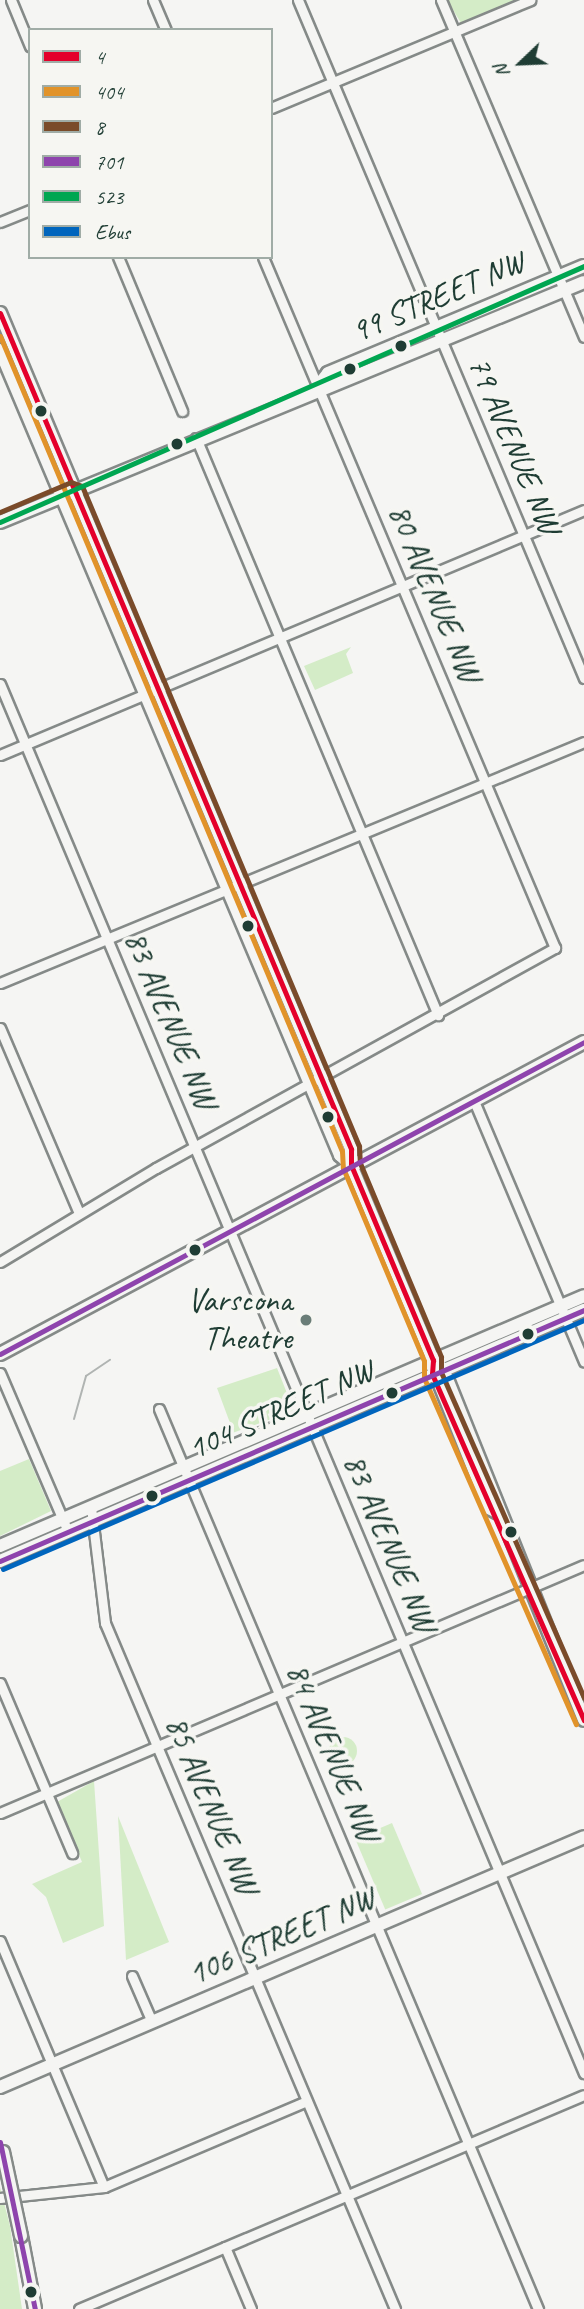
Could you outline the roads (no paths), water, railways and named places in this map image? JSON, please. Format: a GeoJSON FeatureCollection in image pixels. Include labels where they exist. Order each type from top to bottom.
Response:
{"type":"FeatureCollection","features":[{"type":"Feature","properties":{"kind":"main road","name":"99 STREET NW"},"geometry":{"type":"LineString","coordinates":[[318,386],[328,373],[584,266]]}},
{"type":"Feature","properties":{"kind":"main road","name":"99 STREET NW"},"geometry":{"type":"LineString","coordinates":[[0,522],[318,386],[334,387],[584,282]]}},
{"type":"Feature","properties":{"kind":"main road"},"geometry":{"type":"LineString","coordinates":[[0,313],[68,493],[436,1367],[489,1508],[498,1513],[584,1720]]}},
{"type":"Feature","properties":{"kind":"main road"},"geometry":{"type":"LineString","coordinates":[[0,350],[68,493]]}},
{"type":"Feature","properties":{"kind":"main road"},"geometry":{"type":"LineString","coordinates":[[0,1354],[584,1042]]}},
{"type":"Feature","properties":{"kind":"main road","name":"104 STREET NW"},"geometry":{"type":"LineString","coordinates":[[0,1561],[312,1429],[436,1367],[563,1312],[584,1296]]}},
{"type":"Feature","properties":{"kind":"main road","name":"104 STREET NW"},"geometry":{"type":"LineString","coordinates":[[563,1312],[584,1310]]}},
{"type":"Feature","properties":{"kind":"main road","name":"104 STREET NW"},"geometry":{"type":"LineString","coordinates":[[0,1546],[306,1415],[436,1367]]}},
{"type":"Feature","properties":{"kind":"main road","name":"106 STREET NW"},"geometry":{"type":"LineString","coordinates":[[0,2087],[584,1837]]}},
{"type":"Feature","properties":{"kind":"main road"},"geometry":{"type":"LineString","coordinates":[[1,2147],[35,2309]]}},
{"type":"Feature","properties":{"kind":"street"},"geometry":{"type":"LineString","coordinates":[[11,0],[28,41]]}},
{"type":"Feature","properties":{"kind":"street"},"geometry":{"type":"LineString","coordinates":[[153,0],[165,28]]}},
{"type":"Feature","properties":{"kind":"street","name":"79 AVENUE NW"},"geometry":{"type":"LineString","coordinates":[[298,0],[584,678]]}},
{"type":"Feature","properties":{"kind":"street"},"geometry":{"type":"LineString","coordinates":[[441,0],[584,337]]}},
{"type":"Feature","properties":{"kind":"street"},"geometry":{"type":"LineString","coordinates":[[273,107],[530,0]]}},
{"type":"Feature","properties":{"kind":"street"},"geometry":{"type":"LineString","coordinates":[[0,222],[28,211]]}},
{"type":"Feature","properties":{"kind":"street"},"geometry":{"type":"LineString","coordinates":[[119,259],[182,411]]}},
{"type":"Feature","properties":{"kind":"street","name":"80 AVENUE NW"},"geometry":{"type":"LineString","coordinates":[[264,259],[555,948],[438,1015]]}},
{"type":"Feature","properties":{"kind":"street"},"geometry":{"type":"LineString","coordinates":[[0,1262],[73,1223],[79,1213],[194,1147],[438,1015],[196,438]]}},
{"type":"Feature","properties":{"kind":"street"},"geometry":{"type":"LineString","coordinates":[[0,755],[584,510]]}},
{"type":"Feature","properties":{"kind":"street","name":"83 AVENUE NW"},"geometry":{"type":"LineString","coordinates":[[0,684],[584,2073]]}},
{"type":"Feature","properties":{"kind":"street"},"geometry":{"type":"LineString","coordinates":[[0,983],[584,743]]}},
{"type":"Feature","properties":{"kind":"street"},"geometry":{"type":"LineString","coordinates":[[0,1028],[79,1213]]}},
{"type":"Feature","properties":{"kind":"street"},"geometry":{"type":"LineString","coordinates":[[474,1101],[584,1362]]}},
{"type":"Feature","properties":{"kind":"street"},"geometry":{"type":"LineString","coordinates":[[0,1373],[68,1532]]}},
{"type":"Feature","properties":{"kind":"street","name":"84 AVENUE NW"},"geometry":{"type":"LineString","coordinates":[[159,1409],[538,2309]]}},
{"type":"Feature","properties":{"kind":"street","name":"85 AVENUE NW"},"geometry":{"type":"LineString","coordinates":[[91,1507],[96,1520],[105,1623],[395,2309]]}},
{"type":"Feature","properties":{"kind":"street"},"geometry":{"type":"LineString","coordinates":[[0,1813],[584,1566]]}},
{"type":"Feature","properties":{"kind":"street"},"geometry":{"type":"LineString","coordinates":[[0,1683],[72,1853]]}},
{"type":"Feature","properties":{"kind":"street"},"geometry":{"type":"LineString","coordinates":[[0,1941],[104,2187]]}},
{"type":"Feature","properties":{"kind":"street"},"geometry":{"type":"LineString","coordinates":[[132,1976],[152,2022]]}},
{"type":"Feature","properties":{"kind":"street"},"geometry":{"type":"LineString","coordinates":[[79,2309],[584,2095]]}},
{"type":"Feature","properties":{"kind":"street"},"geometry":{"type":"LineString","coordinates":[[0,2198],[104,2187],[307,2101]]}},
{"type":"Feature","properties":{"kind":"street"},"geometry":{"type":"LineString","coordinates":[[225,2247],[251,2309]]}},
{"type":"Feature","properties":{"kind":"tram line"},"geometry":{"type":"LineString","coordinates":[[74,1419],[86,1376],[110,1360]]}},
{"type":"Feature","properties":{"kind":"place","name":"Varscona Theatre"},"geometry":{"type":"Point","coordinates":[306,1320]}}]}
